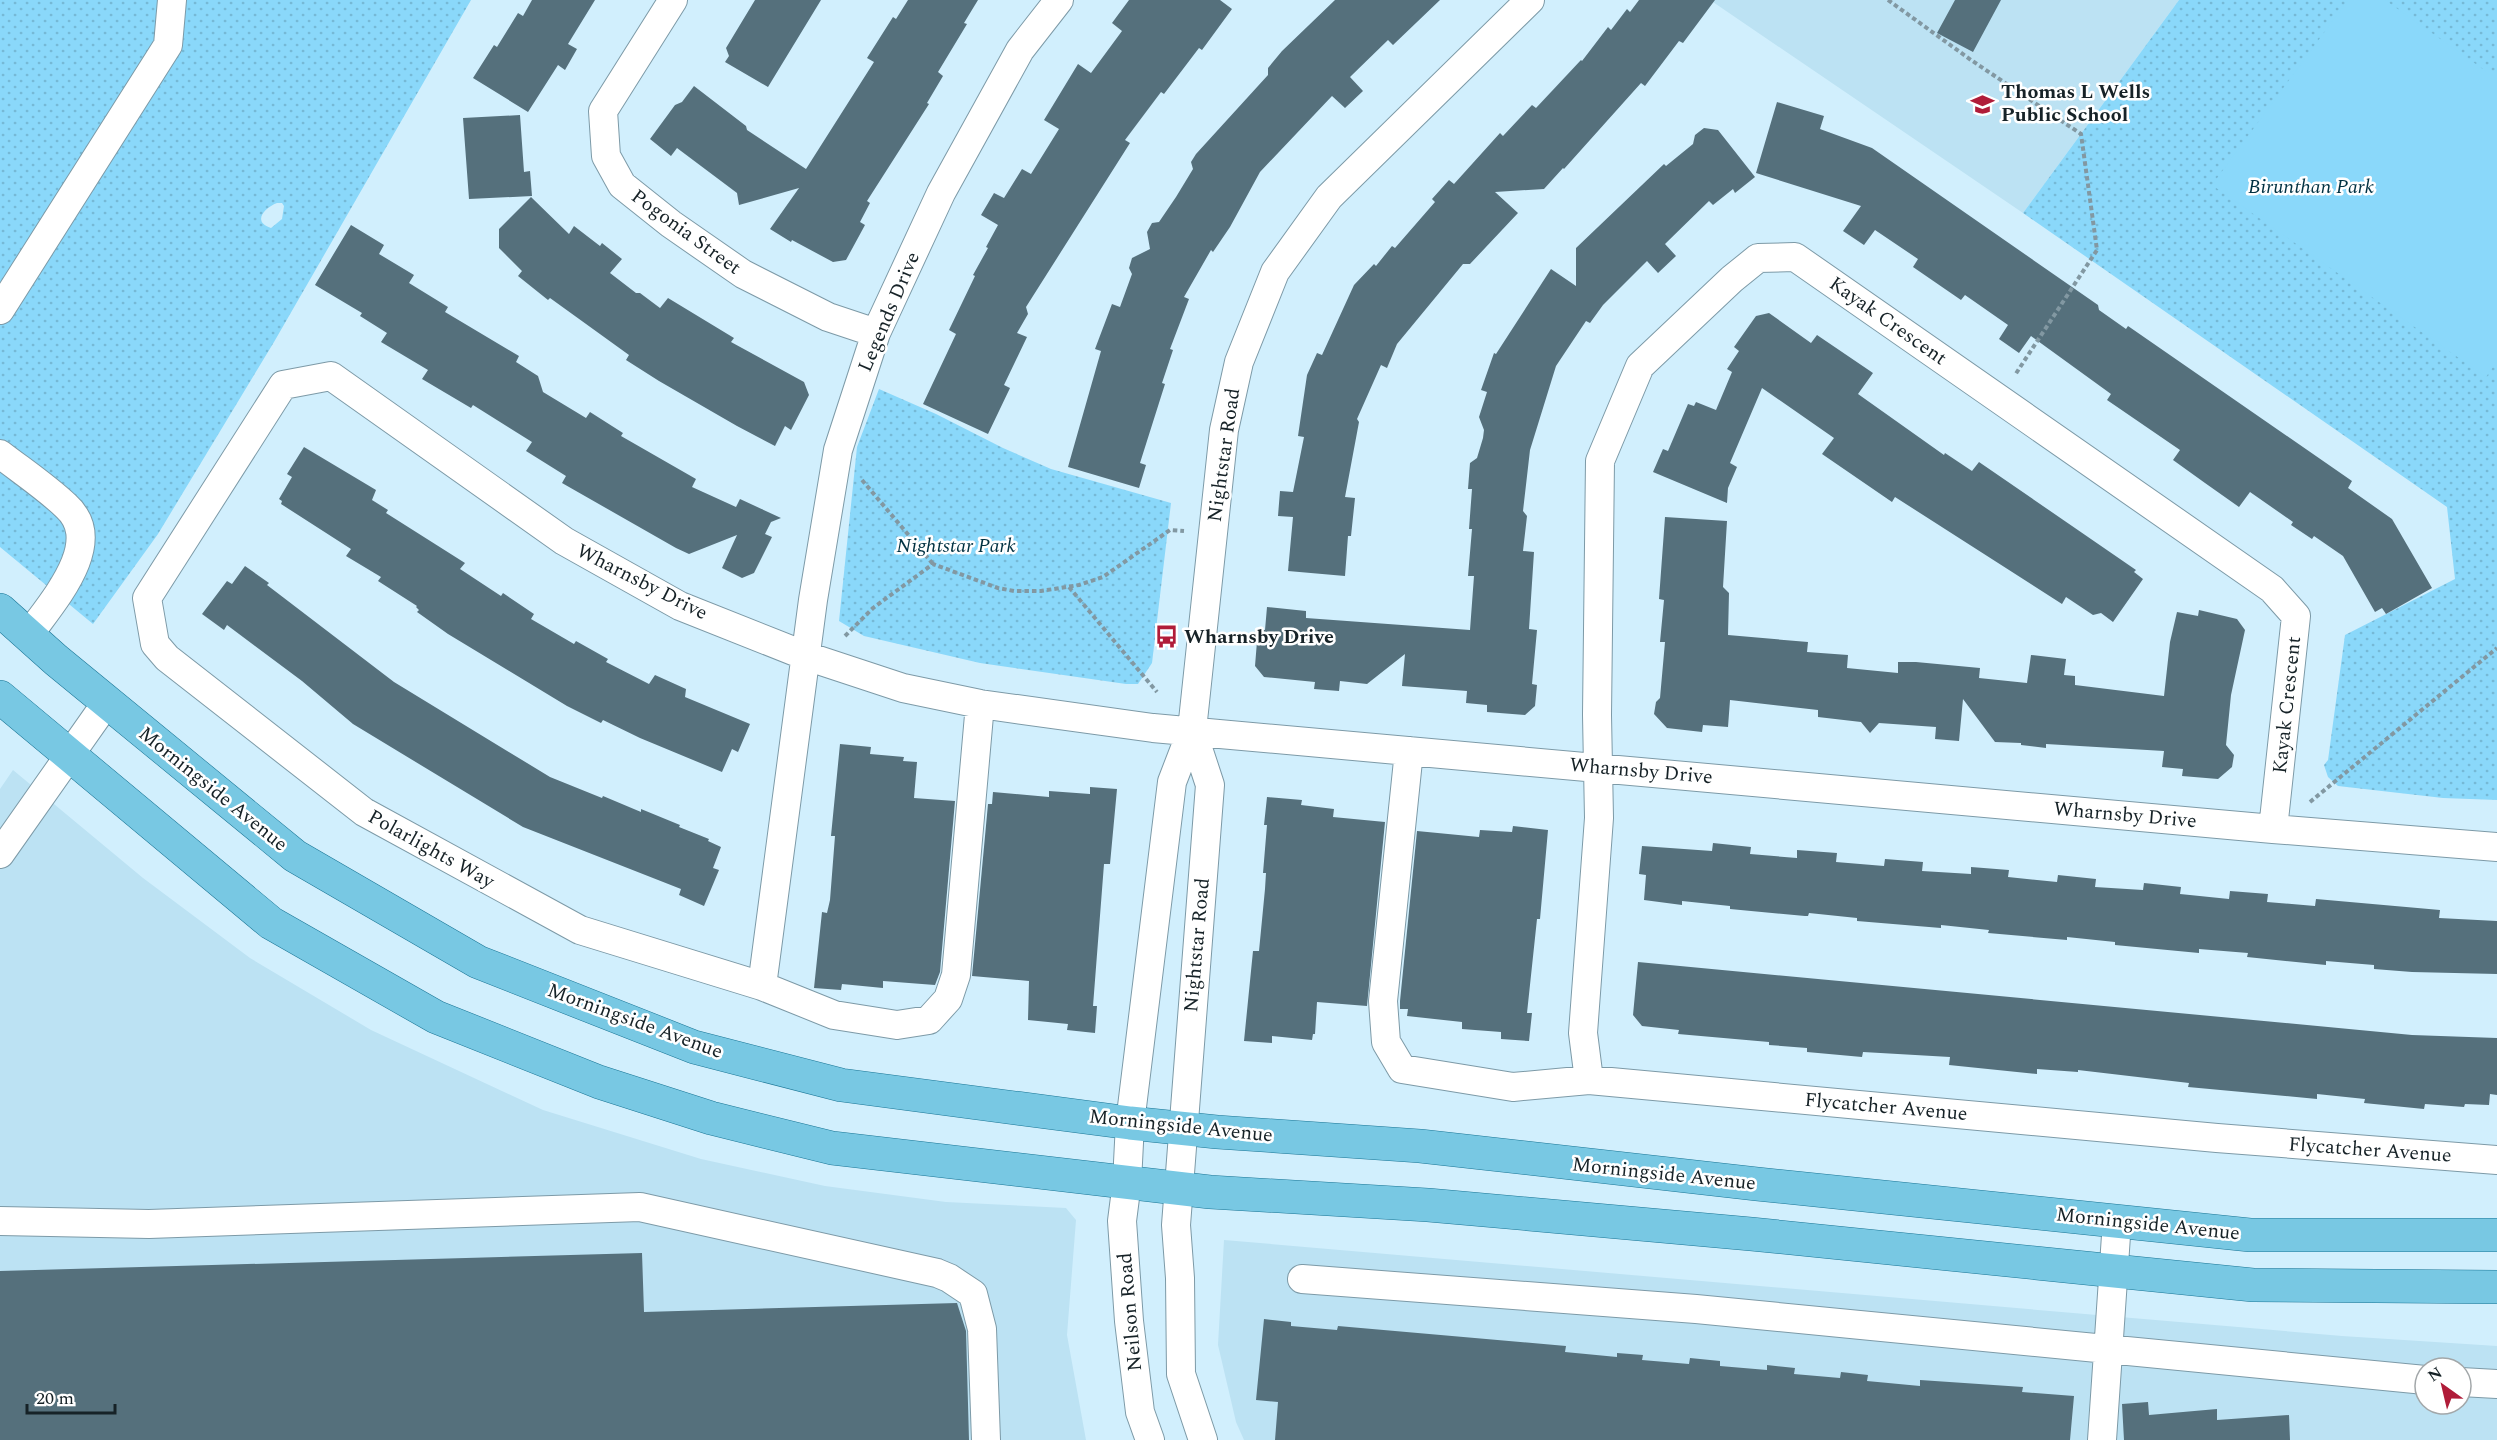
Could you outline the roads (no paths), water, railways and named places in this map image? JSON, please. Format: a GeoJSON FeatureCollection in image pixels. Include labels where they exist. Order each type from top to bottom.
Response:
{"type":"FeatureCollection","features":[{"type":"Feature","properties":{"kind":"main road","name":"Morningside Avenue"},"geometry":{"type":"LineString","coordinates":[[0,610],[107,702],[295,856],[478,962],[694,1047],[841,1085],[1130,1123],[1183,1126],[1217,1132],[1420,1146],[1757,1184],[2250,1235],[2497,1235]]}},
{"type":"Feature","properties":{"kind":"main road"},"geometry":{"type":"LineString","coordinates":[[0,697],[271,923],[436,1017],[599,1082],[711,1118],[832,1148],[1210,1192],[1440,1206],[1751,1234],[2253,1285],[2497,1287]]}},
{"type":"Feature","properties":{"kind":"main road"},"geometry":{"type":"LineString","coordinates":[[1751,1234],[1757,1184]]}},
{"type":"Feature","properties":{"kind":"street"},"geometry":{"type":"LineString","coordinates":[[0,310],[168,45],[172,0]]}},
{"type":"Feature","properties":{"kind":"street","name":"Pogonia Street"},"geometry":{"type":"LineString","coordinates":[[673,0],[603,111],[606,156],[622,185],[671,224],[743,274],[828,317],[876,333]]}},
{"type":"Feature","properties":{"kind":"street","name":"Legends Drive"},"geometry":{"type":"LineString","coordinates":[[806,656],[838,450],[876,333],[941,193],[1020,50],[1059,0]]}},
{"type":"Feature","properties":{"kind":"street","name":"Nightstar Road"},"geometry":{"type":"LineString","coordinates":[[1130,1123],[1172,782],[1192,730],[1224,430],[1239,362],[1275,272],[1329,197],[1530,0]]}},
{"type":"Feature","properties":{"kind":"street","name":"Kayak Crescent"},"geometry":{"type":"LineString","coordinates":[[1598,766],[1600,461],[1640,366],[1732,279],[1758,258],[1795,256],[2272,589],[2296,616],[2273,829]]}},
{"type":"Feature","properties":{"kind":"street","name":"Wharnsby Drive"},"geometry":{"type":"LineString","coordinates":[[331,376],[564,541],[681,606],[806,656],[903,688],[980,704],[1153,728],[1598,766],[2273,829],[2497,847]]}},
{"type":"Feature","properties":{"kind":"street","name":"Polarlights Way"},"geometry":{"type":"LineString","coordinates":[[331,376],[283,385],[147,598],[155,644],[167,658],[364,812],[580,930],[762,986],[834,1015],[897,1025],[929,1020],[948,999],[956,975],[980,704]]}},
{"type":"Feature","properties":{"kind":"street"},"geometry":{"type":"LineString","coordinates":[[0,454],[69,507],[82,533],[77,563],[28,636]]}},
{"type":"Feature","properties":{"kind":"street"},"geometry":{"type":"LineString","coordinates":[[762,986],[806,656]]}},
{"type":"Feature","properties":{"kind":"street"},"geometry":{"type":"LineString","coordinates":[[0,854],[68,754],[107,702]]}},
{"type":"Feature","properties":{"kind":"street","name":"Nightstar Road"},"geometry":{"type":"LineString","coordinates":[[1179,1188],[1210,785],[1192,730]]}},
{"type":"Feature","properties":{"kind":"street","name":"Flycatcher Avenue"},"geometry":{"type":"LineString","coordinates":[[1409,751],[1383,1001],[1386,1042],[1402,1069],[1513,1087],[1589,1080],[2217,1138],[2497,1160]]}},
{"type":"Feature","properties":{"kind":"street"},"geometry":{"type":"LineString","coordinates":[[1589,1080],[1583,1033],[1599,818],[1598,766]]}},
{"type":"Feature","properties":{"kind":"street","name":"Neilson Road"},"geometry":{"type":"LineString","coordinates":[[1130,1123],[1127,1182],[1122,1221],[1124,1268],[1140,1412],[1150,1440]]}},
{"type":"Feature","properties":{"kind":"street"},"geometry":{"type":"LineString","coordinates":[[1179,1188],[1176,1225],[1180,1278],[1181,1374],[1203,1440]]}},
{"type":"Feature","properties":{"kind":"street"},"geometry":{"type":"LineString","coordinates":[[0,1221],[149,1224],[640,1207],[709,1222],[937,1273],[973,1294],[982,1329],[986,1440]]}},
{"type":"Feature","properties":{"kind":"street"},"geometry":{"type":"LineString","coordinates":[[2102,1440],[2118,1221]]}},
{"type":"Feature","properties":{"kind":"street"},"geometry":{"type":"LineString","coordinates":[[1302,1280],[1696,1309],[2413,1379]]}},
{"type":"Feature","properties":{"kind":"street"},"geometry":{"type":"LineString","coordinates":[[2473,1383],[2497,1384]]}},
{"type":"Feature","properties":{"kind":"place","name":"Thomas L Wells Public School"},"geometry":{"type":"Point","coordinates":[1983,104]}},
{"type":"Feature","properties":{"kind":"place","name":"Wharnsby Drive"},"geometry":{"type":"Point","coordinates":[1166,637]}},
{"type":"Feature","properties":{"kind":"park label","name":"Birunthan Park"},"geometry":{"type":"Point","coordinates":[2311,187]}},
{"type":"Feature","properties":{"kind":"park label","name":"Nightstar Park"},"geometry":{"type":"Point","coordinates":[956,546]}}]}
